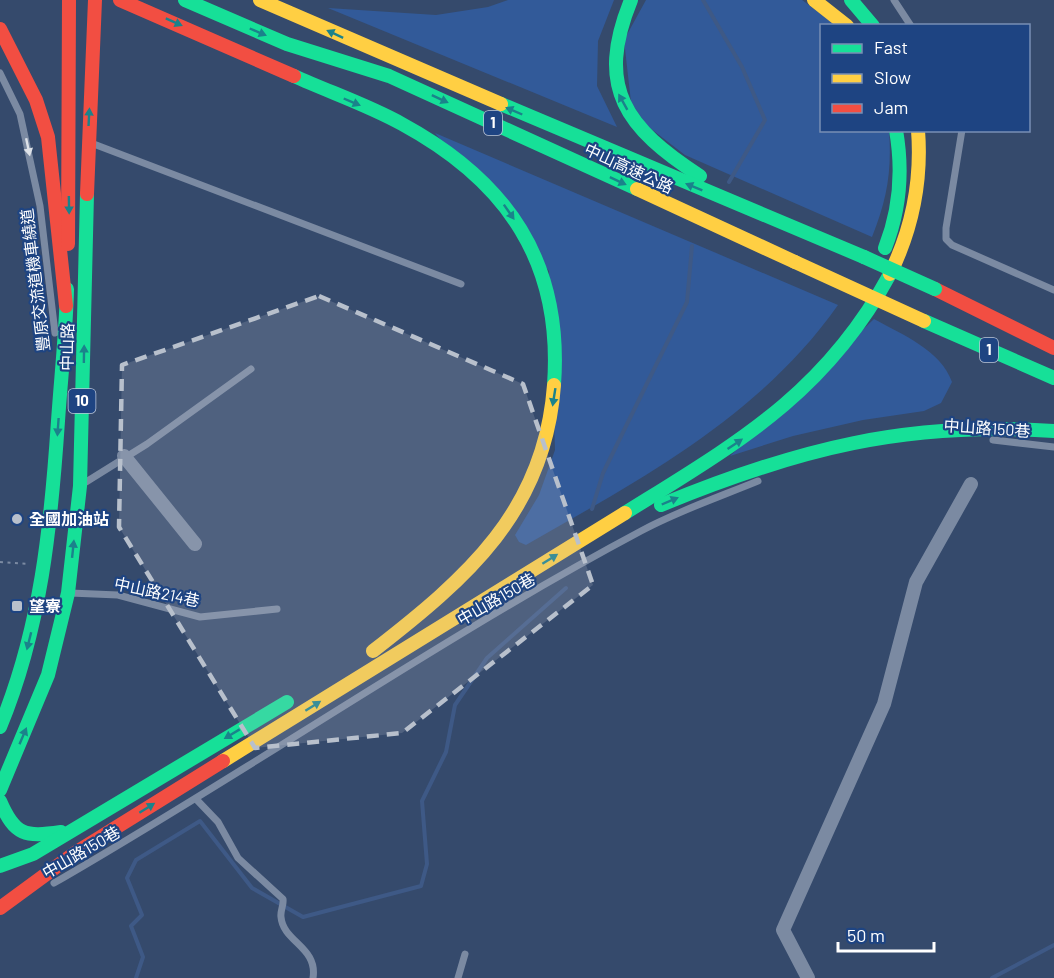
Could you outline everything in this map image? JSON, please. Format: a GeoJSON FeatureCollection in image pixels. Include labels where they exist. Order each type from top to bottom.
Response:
{"type":"FeatureCollection","features":[{"type":"Feature","properties":{"kind":"main road","name":"中山路"},"geometry":{"type":"LineString","coordinates":[[0,727],[9,709],[40,596],[58,486],[66,306],[69,0]]}},
{"type":"Feature","properties":{"kind":"main road"},"geometry":{"type":"LineString","coordinates":[[120,0],[401,123],[440,147],[488,187],[510,211],[545,281],[552,321],[556,382],[543,449],[533,479],[513,517],[488,551],[453,586],[368,654],[689,458],[723,433]]}},
{"type":"Feature","properties":{"kind":"main road","name":"中山高速公路"},"geometry":{"type":"LineString","coordinates":[[185,0],[287,44],[389,76],[924,321],[1054,378]]}},
{"type":"Feature","properties":{"kind":"main road","name":"中山高速公路"},"geometry":{"type":"LineString","coordinates":[[260,0],[633,162],[864,257],[935,289],[1054,348]]}},
{"type":"Feature","properties":{"kind":"main road"},"geometry":{"type":"LineString","coordinates":[[631,0],[620,22],[614,49],[613,71],[617,91],[646,134],[675,161],[731,193],[864,257]]}},
{"type":"Feature","properties":{"kind":"main road"},"geometry":{"type":"LineString","coordinates":[[814,0],[844,24]]}},
{"type":"Feature","properties":{"kind":"main road"},"geometry":{"type":"LineString","coordinates":[[851,0],[871,24]]}},
{"type":"Feature","properties":{"kind":"main road","name":"中山路"},"geometry":{"type":"LineString","coordinates":[[0,790],[48,675],[68,593],[75,486],[93,2]]}},
{"type":"Feature","properties":{"kind":"main road"},"geometry":{"type":"LineString","coordinates":[[0,29],[29,83],[48,137],[66,306]]}},
{"type":"Feature","properties":{"kind":"main road"},"geometry":{"type":"LineString","coordinates":[[849,312],[864,294],[891,236],[901,153],[896,132]]}},
{"type":"Feature","properties":{"kind":"main road"},"geometry":{"type":"LineString","coordinates":[[4,902],[85,847],[740,442],[796,394],[844,346],[883,285],[906,239],[915,205],[919,171],[918,132]]}},
{"type":"Feature","properties":{"kind":"main road"},"geometry":{"type":"LineString","coordinates":[[597,531],[747,470],[856,440],[916,431],[1030,428],[1054,431]]}},
{"type":"Feature","properties":{"kind":"main road"},"geometry":{"type":"LineString","coordinates":[[0,866],[33,854],[301,694]]}},
{"type":"Feature","properties":{"kind":"main road"},"geometry":{"type":"LineString","coordinates":[[0,801],[6,817],[17,832],[27,836],[70,830]]}},
{"type":"Feature","properties":{"kind":"street"},"geometry":{"type":"LineString","coordinates":[[124,456],[195,544]]}},
{"type":"Feature","properties":{"kind":"street"},"geometry":{"type":"LineString","coordinates":[[808,978],[783,930],[884,704],[916,582],[971,484]]}},
{"type":"Feature","properties":{"kind":"lane"},"geometry":{"type":"LineString","coordinates":[[894,0],[910,24]]}},
{"type":"Feature","properties":{"kind":"lane","name":"豐原交流道機車繞道"},"geometry":{"type":"LineString","coordinates":[[0,74],[20,114],[40,206],[61,383]]}},
{"type":"Feature","properties":{"kind":"lane"},"geometry":{"type":"LineString","coordinates":[[962,132],[946,239],[952,245],[1054,290]]}},
{"type":"Feature","properties":{"kind":"lane"},"geometry":{"type":"LineString","coordinates":[[88,142],[461,284]]}},
{"type":"Feature","properties":{"kind":"lane"},"geometry":{"type":"LineString","coordinates":[[75,486],[147,444],[251,369]]}},
{"type":"Feature","properties":{"kind":"lane","name":"中山路150巷"},"geometry":{"type":"LineString","coordinates":[[780,471],[864,444],[959,436],[1054,447]]}},
{"type":"Feature","properties":{"kind":"lane","name":"中山路150巷"},"geometry":{"type":"LineString","coordinates":[[42,890],[196,799],[444,645],[643,530],[769,476]]}},
{"type":"Feature","properties":{"kind":"lane","name":"中山路214巷"},"geometry":{"type":"LineString","coordinates":[[68,593],[118,595],[200,617],[277,609]]}},
{"type":"Feature","properties":{"kind":"lane"},"geometry":{"type":"LineString","coordinates":[[196,799],[218,822],[238,858],[283,898],[280,917],[284,926],[313,960],[313,978]]}},
{"type":"Feature","properties":{"kind":"lane"},"geometry":{"type":"LineString","coordinates":[[70,830],[94,860]]}},
{"type":"Feature","properties":{"kind":"lane","name":"中山路150巷"},"geometry":{"type":"LineString","coordinates":[[0,919],[32,896]]}},
{"type":"Feature","properties":{"kind":"lane"},"geometry":{"type":"LineString","coordinates":[[458,978],[465,954]]}},
{"type":"Feature","properties":{"kind":"path"},"geometry":{"type":"LineString","coordinates":[[0,562],[44,565]]}},
{"type":"Feature","properties":{"kind":"highlighted area"},"geometry":{"type":"Polygon","coordinates":[[[319,296],[523,384],[593,585],[402,733],[255,748],[119,527],[122,365],[319,296]]]}},
{"type":"Feature","properties":{"kind":"shaded area"},"geometry":{"type":"Polygon","coordinates":[[[508,0],[614,0],[598,41],[597,86],[617,127],[328,8],[436,15],[488,7],[508,0]]]}},
{"type":"Feature","properties":{"kind":"shaded area"},"geometry":{"type":"Polygon","coordinates":[[[646,0],[802,0],[835,24],[820,24],[820,132],[889,132],[890,159],[887,185],[872,237],[685,155],[646,125],[631,102],[624,40],[646,0]]]}},
{"type":"Feature","properties":{"kind":"shaded area"},"geometry":{"type":"Polygon","coordinates":[[[435,133],[838,305],[807,344],[773,380],[696,442],[655,469],[526,545],[519,542],[515,535],[539,495],[555,450],[549,271],[435,133]]]}},
{"type":"Feature","properties":{"kind":"shaded area"},"geometry":{"type":"Polygon","coordinates":[[[874,319],[919,344],[930,352],[947,371],[952,382],[941,403],[924,411],[863,420],[793,436],[730,456],[874,319]]]}},
{"type":"Feature","properties":{"kind":"waterway"},"geometry":{"type":"LineString","coordinates":[[703,0],[742,67],[765,120],[729,182]]}},
{"type":"Feature","properties":{"kind":"waterway"},"geometry":{"type":"LineString","coordinates":[[592,509],[603,473],[687,302],[692,246]]}},
{"type":"Feature","properties":{"kind":"waterway"},"geometry":{"type":"LineString","coordinates":[[136,978],[143,957],[131,926],[142,915],[127,878],[136,860],[200,821],[252,888],[303,917],[421,886],[427,864],[422,801],[446,752],[455,705],[487,658],[566,588]]}},
{"type":"Feature","properties":{"kind":"waterway"},"geometry":{"type":"LineString","coordinates":[[992,978],[1054,945]]}},
{"type":"Feature","properties":{"kind":"traffic: fast"},"geometry":{"type":"LineString","coordinates":[[185,0],[287,44],[389,76],[637,189]]}},
{"type":"Feature","properties":{"kind":"traffic: fast"},"geometry":{"type":"LineString","coordinates":[[631,0],[621,31],[616,58],[618,82],[624,103],[636,122],[653,141],[700,176]]}},
{"type":"Feature","properties":{"kind":"traffic: fast"},"geometry":{"type":"LineString","coordinates":[[851,0],[871,24]]}},
{"type":"Feature","properties":{"kind":"traffic: fast"},"geometry":{"type":"LineString","coordinates":[[294,76],[402,124],[439,147],[471,172],[499,199],[521,230],[538,263],[549,300],[554,341],[554,385]]}},
{"type":"Feature","properties":{"kind":"traffic: fast"},"geometry":{"type":"LineString","coordinates":[[501,104],[864,257]]}},
{"type":"Feature","properties":{"kind":"traffic: fast"},"geometry":{"type":"LineString","coordinates":[[885,248],[894,219],[899,190],[896,132]]}},
{"type":"Feature","properties":{"kind":"traffic: fast"},"geometry":{"type":"LineString","coordinates":[[0,790],[48,675],[68,593],[80,486],[87,194]]}},
{"type":"Feature","properties":{"kind":"traffic: fast"},"geometry":{"type":"LineString","coordinates":[[864,257],[935,289]]}},
{"type":"Feature","properties":{"kind":"traffic: fast"},"geometry":{"type":"LineString","coordinates":[[625,513],[741,438],[807,384],[837,352],[865,316],[890,274]]}},
{"type":"Feature","properties":{"kind":"traffic: fast"},"geometry":{"type":"LineString","coordinates":[[0,727],[25,652],[42,576],[52,499],[67,289]]}},
{"type":"Feature","properties":{"kind":"traffic: fast"},"geometry":{"type":"LineString","coordinates":[[924,321],[1054,378]]}},
{"type":"Feature","properties":{"kind":"traffic: fast"},"geometry":{"type":"LineString","coordinates":[[661,505],[759,468],[853,443],[949,430],[1054,431]]}},
{"type":"Feature","properties":{"kind":"traffic: fast"},"geometry":{"type":"LineString","coordinates":[[0,866],[33,854],[287,702]]}},
{"type":"Feature","properties":{"kind":"traffic: fast"},"geometry":{"type":"LineString","coordinates":[[0,801],[5,813],[16,828],[23,832],[30,834],[61,832]]}},
{"type":"Feature","properties":{"kind":"traffic: slow"},"geometry":{"type":"LineString","coordinates":[[260,0],[501,104]]}},
{"type":"Feature","properties":{"kind":"traffic: slow"},"geometry":{"type":"LineString","coordinates":[[814,0],[844,24]]}},
{"type":"Feature","properties":{"kind":"traffic: slow"},"geometry":{"type":"LineString","coordinates":[[890,274],[905,239],[914,204],[919,167],[918,132]]}},
{"type":"Feature","properties":{"kind":"traffic: slow"},"geometry":{"type":"LineString","coordinates":[[637,189],[795,262]]}},
{"type":"Feature","properties":{"kind":"traffic: slow"},"geometry":{"type":"LineString","coordinates":[[795,262],[924,321]]}},
{"type":"Feature","properties":{"kind":"traffic: slow"},"geometry":{"type":"LineString","coordinates":[[373,651],[440,596],[469,568],[495,538],[518,505],[535,469],[547,430],[554,385]]}},
{"type":"Feature","properties":{"kind":"traffic: slow"},"geometry":{"type":"LineString","coordinates":[[223,761],[625,513]]}},
{"type":"Feature","properties":{"kind":"traffic: jam"},"geometry":{"type":"LineString","coordinates":[[68,244],[69,0]]}},
{"type":"Feature","properties":{"kind":"traffic: jam"},"geometry":{"type":"LineString","coordinates":[[87,194],[95,0]]}},
{"type":"Feature","properties":{"kind":"traffic: jam"},"geometry":{"type":"LineString","coordinates":[[120,0],[294,76]]}},
{"type":"Feature","properties":{"kind":"traffic: jam"},"geometry":{"type":"LineString","coordinates":[[0,29],[36,100],[48,137],[66,306]]}},
{"type":"Feature","properties":{"kind":"traffic: jam"},"geometry":{"type":"LineString","coordinates":[[935,289],[1054,348]]}},
{"type":"Feature","properties":{"kind":"traffic: jam"},"geometry":{"type":"LineString","coordinates":[[0,908],[75,853],[223,761]]}},
{"type":"Feature","properties":{"kind":"place","name":"全國加油站"},"geometry":{"type":"Point","coordinates":[17,519]}},
{"type":"Feature","properties":{"kind":"place","name":"望寮"},"geometry":{"type":"Point","coordinates":[17,606]}}]}
